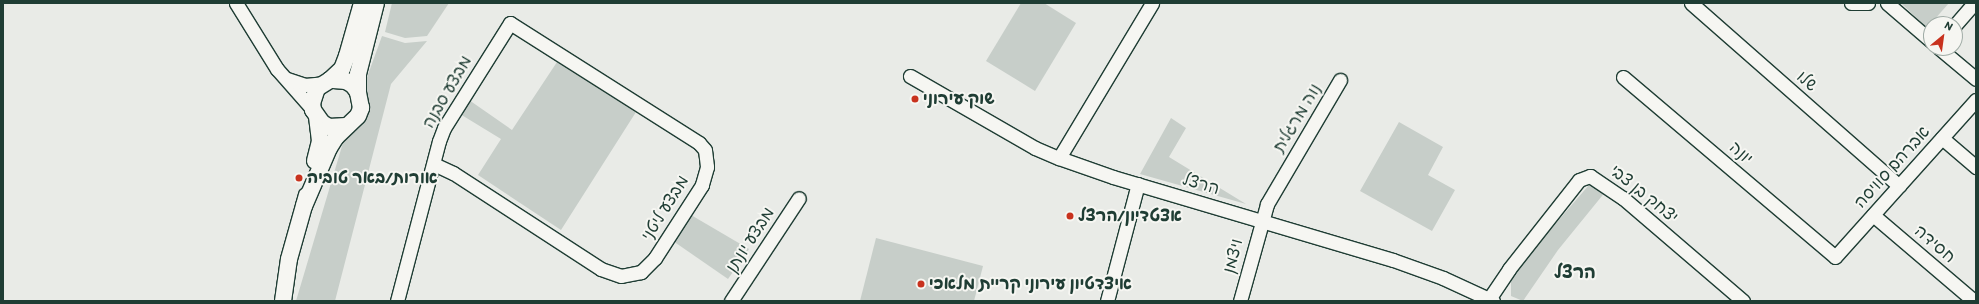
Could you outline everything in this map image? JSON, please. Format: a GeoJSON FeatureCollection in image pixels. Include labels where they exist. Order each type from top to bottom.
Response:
{"type":"FeatureCollection","features":[{"type":"Feature","properties":{"kind":"main road"},"geometry":{"type":"LineString","coordinates":[[283,301],[289,259],[320,141],[315,114],[314,95],[327,81],[342,69],[362,3]]}},
{"type":"Feature","properties":{"kind":"main road"},"geometry":{"type":"LineString","coordinates":[[304,206],[329,148],[346,126],[358,116],[361,108],[358,92],[358,74],[376,3]]}},
{"type":"Feature","properties":{"kind":"main road"},"geometry":{"type":"LineString","coordinates":[[327,81],[346,81],[358,92]]}},
{"type":"Feature","properties":{"kind":"main road"},"geometry":{"type":"LineString","coordinates":[[315,114],[329,127],[346,126]]}},
{"type":"Feature","properties":{"kind":"street"},"geometry":{"type":"LineString","coordinates":[[236,3],[284,77],[315,114]]}},
{"type":"Feature","properties":{"kind":"street"},"geometry":{"type":"LineString","coordinates":[[1059,158],[1152,3]]}},
{"type":"Feature","properties":{"kind":"street","name":"שלו"},"geometry":{"type":"LineString","coordinates":[[1691,3],[1899,186]]}},
{"type":"Feature","properties":{"kind":"street"},"geometry":{"type":"LineString","coordinates":[[1851,3],[1868,3]]}},
{"type":"Feature","properties":{"kind":"street"},"geometry":{"type":"LineString","coordinates":[[1887,3],[1923,34]]}},
{"type":"Feature","properties":{"kind":"street"},"geometry":{"type":"LineString","coordinates":[[1963,16],[1974,3]]}},
{"type":"Feature","properties":{"kind":"street","name":"מבצע סבנה"},"geometry":{"type":"LineString","coordinates":[[397,301],[434,164],[450,116],[510,23]]}},
{"type":"Feature","properties":{"kind":"street","name":"מבצע ליטני"},"geometry":{"type":"LineString","coordinates":[[434,164],[453,173],[601,269],[621,276],[641,272],[655,258],[702,185],[707,167],[704,150],[699,143],[510,23]]}},
{"type":"Feature","properties":{"kind":"street"},"geometry":{"type":"LineString","coordinates":[[1949,56],[1976,79]]}},
{"type":"Feature","properties":{"kind":"street","name":"הרצל"},"geometry":{"type":"LineString","coordinates":[[910,76],[1035,148],[1059,158],[1138,184],[1262,220],[1415,268],[1491,300]]}},
{"type":"Feature","properties":{"kind":"street","name":"יונה"},"geometry":{"type":"LineString","coordinates":[[1623,76],[1835,257]]}},
{"type":"Feature","properties":{"kind":"street"},"geometry":{"type":"LineString","coordinates":[[284,77],[305,85],[327,81]]}},
{"type":"Feature","properties":{"kind":"street","name":"נוה מרגלית"},"geometry":{"type":"LineString","coordinates":[[1262,220],[1284,175],[1340,80]]}},
{"type":"Feature","properties":{"kind":"street","name":"אברהם סוויסה"},"geometry":{"type":"LineString","coordinates":[[1835,257],[1976,100]]}},
{"type":"Feature","properties":{"kind":"street"},"geometry":{"type":"LineString","coordinates":[[1942,138],[1976,167]]}},
{"type":"Feature","properties":{"kind":"street","name":"יצחק בן צבי"},"geometry":{"type":"LineString","coordinates":[[1491,300],[1509,270],[1578,180],[1590,176],[1623,198],[1743,301]]}},
{"type":"Feature","properties":{"kind":"street"},"geometry":{"type":"LineString","coordinates":[[1107,301],[1138,184]]}},
{"type":"Feature","properties":{"kind":"street","name":"מבצע יונתן"},"geometry":{"type":"LineString","coordinates":[[731,301],[799,198]]}},
{"type":"Feature","properties":{"kind":"street","name":"חסידה"},"geometry":{"type":"LineString","coordinates":[[1873,215],[1974,301]]}},
{"type":"Feature","properties":{"kind":"street","name":"ויצמן"},"geometry":{"type":"LineString","coordinates":[[1240,301],[1262,220]]}},
{"type":"Feature","properties":{"kind":"shaded area"},"geometry":{"type":"Polygon","coordinates":[[[392,3],[449,3],[427,36],[405,38],[385,32],[392,3]]]}},
{"type":"Feature","properties":{"kind":"shaded area"},"geometry":{"type":"Polygon","coordinates":[[[1021,3],[1044,3],[1076,23],[1035,91],[986,61],[1021,3]]]}},
{"type":"Feature","properties":{"kind":"shaded area"},"geometry":{"type":"Polygon","coordinates":[[[1901,3],[1949,3],[1938,16],[1923,16],[1923,24],[1901,3]]]}},
{"type":"Feature","properties":{"kind":"shaded area"},"geometry":{"type":"Polygon","coordinates":[[[382,36],[405,43],[427,41],[391,84],[335,301],[296,301],[342,146],[382,36]]]}},
{"type":"Feature","properties":{"kind":"shaded area"},"geometry":{"type":"Polygon","coordinates":[[[557,62],[636,112],[561,230],[478,175],[501,139],[460,114],[469,100],[512,130],[557,62]]]}},
{"type":"Feature","properties":{"kind":"shaded area"},"geometry":{"type":"Polygon","coordinates":[[[1171,118],[1186,128],[1169,157],[1246,204],[1140,174],[1171,118]]]}},
{"type":"Feature","properties":{"kind":"shaded area"},"geometry":{"type":"Polygon","coordinates":[[[1399,122],[1443,147],[1428,175],[1455,190],[1432,231],[1360,191],[1399,122]]]}},
{"type":"Feature","properties":{"kind":"shaded area"},"geometry":{"type":"Polygon","coordinates":[[[1589,185],[1596,186],[1606,191],[1558,250],[1523,301],[1511,296],[1511,281],[1518,267],[1589,185]]]}},
{"type":"Feature","properties":{"kind":"shaded area"},"geometry":{"type":"Polygon","coordinates":[[[691,215],[749,249],[728,279],[673,241],[691,215]]]}},
{"type":"Feature","properties":{"kind":"shaded area","name":"איצדטיון עירוני קריית מלאכי"},"geometry":{"type":"Polygon","coordinates":[[[876,238],[983,266],[974,301],[860,301],[876,238]]]}},
{"type":"Feature","properties":{"kind":"place","name":"שוק עירוני"},"geometry":{"type":"Point","coordinates":[915,99]}},
{"type":"Feature","properties":{"kind":"place","name":"אורות/באר טוביה"},"geometry":{"type":"Point","coordinates":[299,178]}},
{"type":"Feature","properties":{"kind":"place","name":"אצטדיון/הרצל"},"geometry":{"type":"Point","coordinates":[1070,216]}},
{"type":"Feature","properties":{"kind":"place","name":"איצדטיון עירוני קריית מלאכי"},"geometry":{"type":"Point","coordinates":[921,284]}},
{"type":"Feature","properties":{"kind":"district","name":"הרצל"},"geometry":{"type":"Point","coordinates":[1575,272]}}]}
